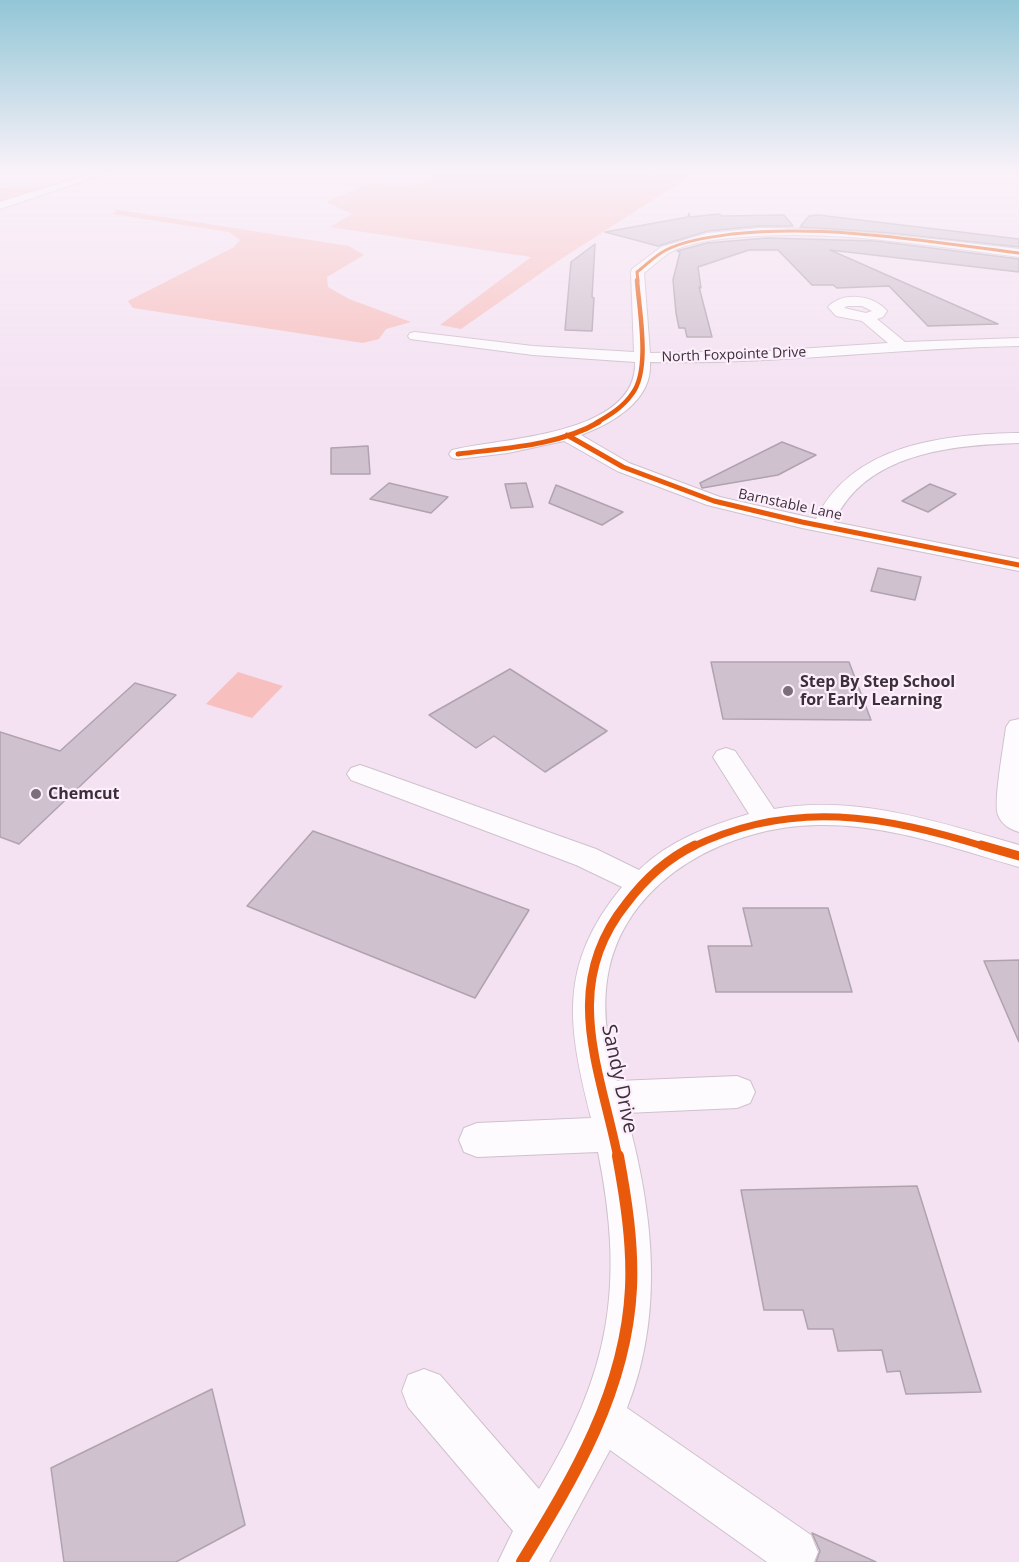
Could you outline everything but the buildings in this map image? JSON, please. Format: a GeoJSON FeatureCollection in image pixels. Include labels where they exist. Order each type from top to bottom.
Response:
{"type":"FeatureCollection","features":[{"type":"Feature","properties":{"kind":"street"},"geometry":{"type":"LineString","coordinates":[[458,454],[537,443],[567,435],[614,413],[631,398],[641,382],[643,357],[637,272],[651,256],[676,245]]}},
{"type":"Feature","properties":{"kind":"street"},"geometry":{"type":"LineString","coordinates":[[942,245],[1019,254]]}},
{"type":"Feature","properties":{"kind":"street"},"geometry":{"type":"LineString","coordinates":[[866,317],[902,346]]}},
{"type":"Feature","properties":{"kind":"street","name":"North Foxpointe Drive"},"geometry":{"type":"LineString","coordinates":[[415,336],[525,350],[643,357],[731,357],[902,346],[1019,342]]}},
{"type":"Feature","properties":{"kind":"street","name":"Barnstable Lane"},"geometry":{"type":"LineString","coordinates":[[567,435],[623,467],[723,504],[1019,565]]}},
{"type":"Feature","properties":{"kind":"street"},"geometry":{"type":"LineString","coordinates":[[822,526],[840,494],[854,480],[875,466],[908,453],[950,443],[1019,438]]}},
{"type":"Feature","properties":{"kind":"street"},"geometry":{"type":"LineString","coordinates":[[1019,727],[1010,808],[1011,814],[1019,822]]}},
{"type":"Feature","properties":{"kind":"street"},"geometry":{"type":"LineString","coordinates":[[726,757],[767,820]]}},
{"type":"Feature","properties":{"kind":"street"},"geometry":{"type":"LineString","coordinates":[[360,774],[586,857],[642,884]]}},
{"type":"Feature","properties":{"kind":"street","name":"Sandy Drive"},"geometry":{"type":"LineString","coordinates":[[532,1545],[589,1446],[615,1385],[623,1349],[631,1289],[630,1236],[622,1177],[603,1098],[589,1023],[591,978],[596,953],[624,905],[664,862],[687,847],[718,833],[767,820],[830,816],[890,821],[1019,856]]}},
{"type":"Feature","properties":{"kind":"street"},"geometry":{"type":"LineString","coordinates":[[603,1098],[737,1092]]}},
{"type":"Feature","properties":{"kind":"street"},"geometry":{"type":"LineString","coordinates":[[477,1140],[613,1134]]}},
{"type":"Feature","properties":{"kind":"street"},"geometry":{"type":"LineString","coordinates":[[424,1392],[532,1545]]}},
{"type":"Feature","properties":{"kind":"street"},"geometry":{"type":"LineString","coordinates":[[602,1417],[795,1552]]}},
{"type":"Feature","properties":{"kind":"shaded area"},"geometry":{"type":"Polygon","coordinates":[[[236,245],[349,246],[364,255],[327,277],[328,287],[349,299],[411,322],[386,329],[379,339],[363,343],[133,308],[128,301],[236,245]]]}},
{"type":"Feature","properties":{"kind":"shaded area"},"geometry":{"type":"Polygon","coordinates":[[[450,245],[583,245],[461,329],[440,325],[531,257],[450,245]]]}},
{"type":"Feature","properties":{"kind":"shaded area"},"geometry":{"type":"Polygon","coordinates":[[[238,672],[283,686],[252,718],[206,704],[238,672]]]}},
{"type":"Feature","properties":{"kind":"cycle path"},"geometry":{"type":"LineString","coordinates":[[458,454],[537,442],[566,435],[593,425],[617,411],[634,393],[643,370],[637,272],[666,250],[682,245]]}},
{"type":"Feature","properties":{"kind":"cycle path"},"geometry":{"type":"LineString","coordinates":[[955,245],[1019,253]]}},
{"type":"Feature","properties":{"kind":"cycle path"},"geometry":{"type":"LineString","coordinates":[[567,435],[623,467],[714,501],[802,522],[1019,565]]}},
{"type":"Feature","properties":{"kind":"cycle path"},"geometry":{"type":"LineString","coordinates":[[522,1562],[579,1465],[595,1432],[620,1364],[627,1327],[631,1288],[627,1212],[614,1137],[592,1050],[589,1021],[593,968],[604,937],[622,908],[659,868],[687,849],[718,834],[750,824],[784,818],[819,815],[888,821],[937,832],[1019,856]]}},
{"type":"Feature","properties":{"kind":"place","name":"Step By Step School for Early Learning"},"geometry":{"type":"Point","coordinates":[788,691]}},
{"type":"Feature","properties":{"kind":"place","name":"Chemcut"},"geometry":{"type":"Point","coordinates":[36,794]}}]}
